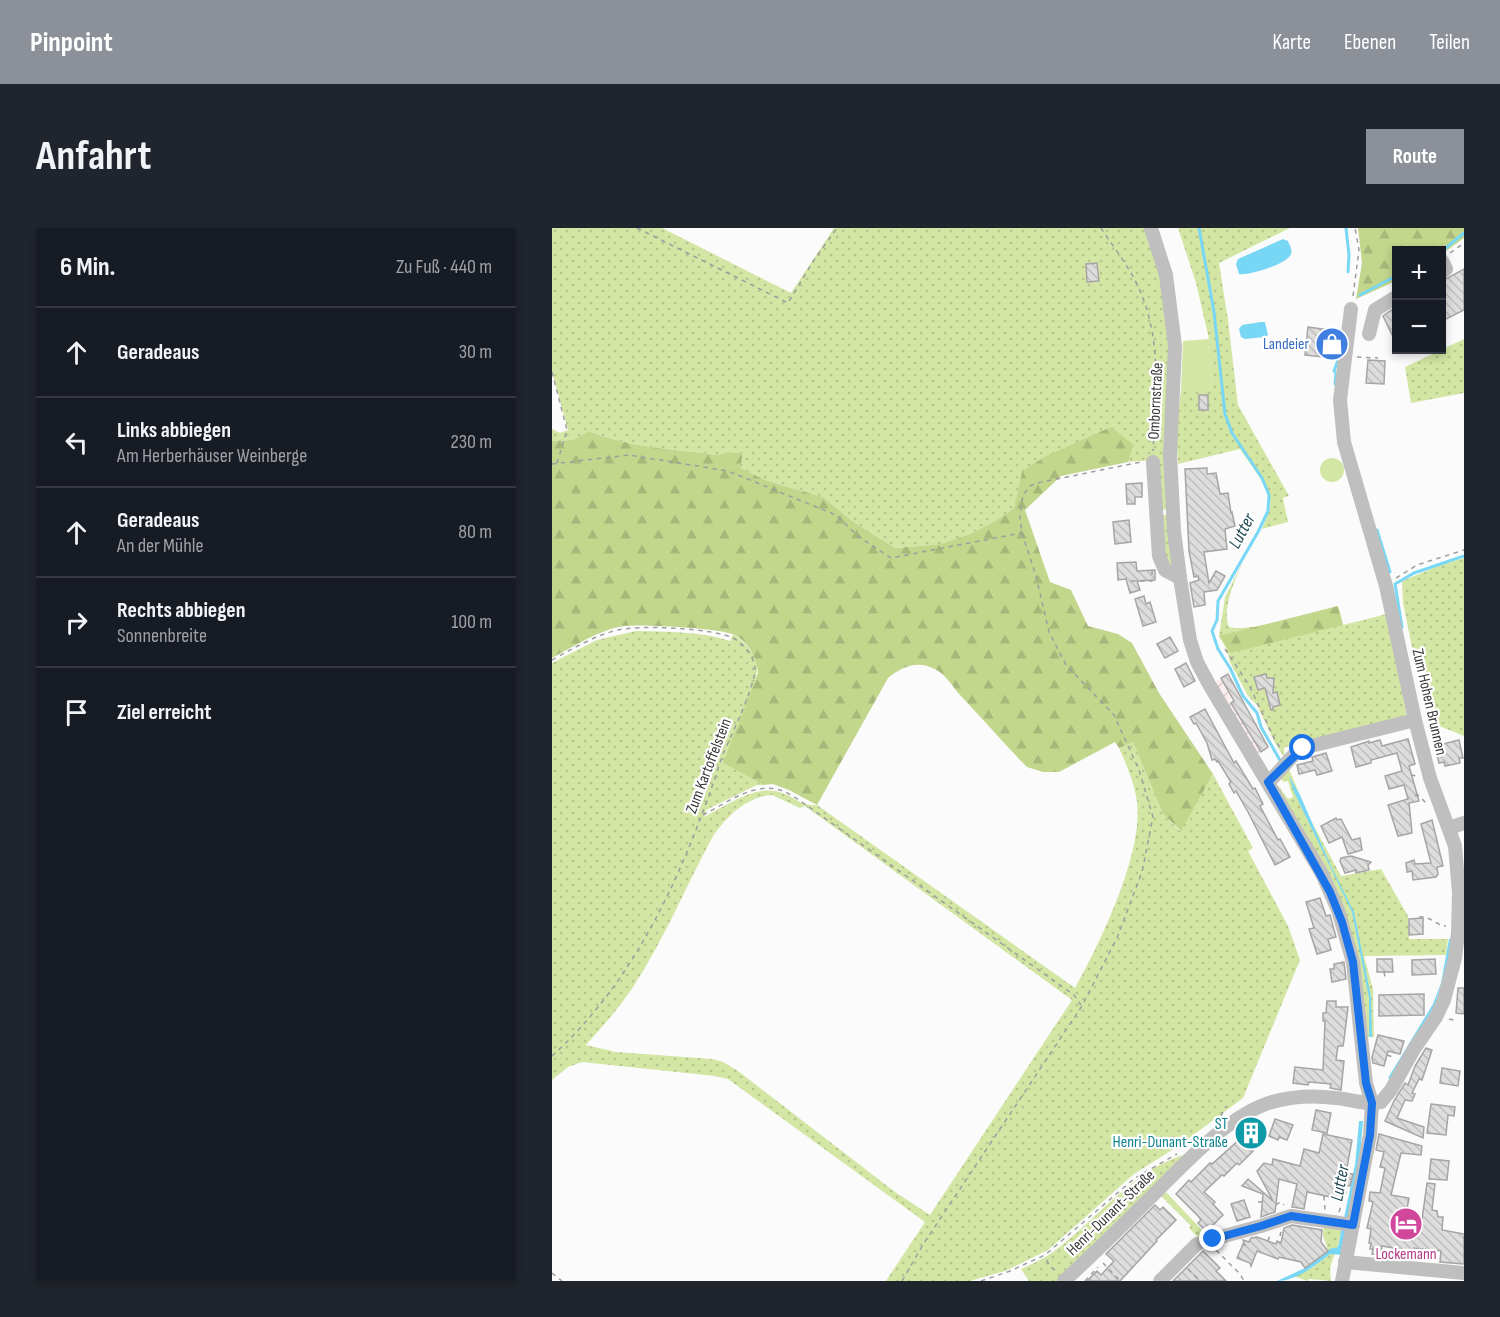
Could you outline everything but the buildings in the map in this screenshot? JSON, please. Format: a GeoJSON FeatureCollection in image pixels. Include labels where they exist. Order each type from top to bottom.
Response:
{"type":"FeatureCollection","features":[{"type":"Feature","properties":{"kind":"street","name":"Ombornstraße"},"geometry":{"type":"LineString","coordinates":[[1151,228],[1166,275],[1176,346],[1170,455],[1174,531],[1188,633],[1197,662],[1322,874],[1342,922],[1353,962],[1366,1083],[1372,1103]]}},
{"type":"Feature","properties":{"kind":"street"},"geometry":{"type":"LineString","coordinates":[[1369,334],[1375,310],[1392,299]]}},
{"type":"Feature","properties":{"kind":"street","name":"Zum Hohen Brunnen"},"geometry":{"type":"LineString","coordinates":[[1351,309],[1340,400],[1344,442],[1386,586],[1415,720],[1434,790],[1449,828],[1456,855],[1459,893],[1459,927],[1455,958],[1444,1000],[1391,1090],[1381,1102],[1372,1103]]}},
{"type":"Feature","properties":{"kind":"street"},"geometry":{"type":"LineString","coordinates":[[1153,462],[1159,556],[1165,570],[1180,578]]}},
{"type":"Feature","properties":{"kind":"street"},"geometry":{"type":"LineString","coordinates":[[1268,782],[1298,751],[1306,747],[1415,720]]}},
{"type":"Feature","properties":{"kind":"street"},"geometry":{"type":"LineString","coordinates":[[1449,828],[1464,823]]}},
{"type":"Feature","properties":{"kind":"street"},"geometry":{"type":"LineString","coordinates":[[1366,1083],[1379,1083],[1391,1090]]}},
{"type":"Feature","properties":{"kind":"street","name":"Henri-Dunant-Straße"},"geometry":{"type":"LineString","coordinates":[[1064,1281],[1190,1159],[1245,1114],[1272,1102],[1303,1096],[1372,1103]]}},
{"type":"Feature","properties":{"kind":"street"},"geometry":{"type":"LineString","coordinates":[[1342,1281],[1345,1262],[1341,1222],[1370,1135],[1372,1103]]}},
{"type":"Feature","properties":{"kind":"street"},"geometry":{"type":"LineString","coordinates":[[1215,1245],[1285,1217],[1308,1217],[1341,1222]]}},
{"type":"Feature","properties":{"kind":"street"},"geometry":{"type":"LineString","coordinates":[[1160,1281],[1197,1244]]}},
{"type":"Feature","properties":{"kind":"street"},"geometry":{"type":"LineString","coordinates":[[1345,1262],[1441,1276],[1464,1273]]}},
{"type":"Feature","properties":{"kind":"path"},"geometry":{"type":"LineString","coordinates":[[637,228],[788,303],[837,228]]}},
{"type":"Feature","properties":{"kind":"path"},"geometry":{"type":"LineString","coordinates":[[902,1281],[924,1243],[1082,1006],[1117,938],[1142,872],[1153,817],[1139,770],[1114,716],[1066,665],[1049,632],[1036,576],[1022,533],[1021,504],[1023,495],[1030,486],[1131,463],[1153,462],[1155,368],[1150,322],[1137,285],[1101,228]]}},
{"type":"Feature","properties":{"kind":"path"},"geometry":{"type":"LineString","coordinates":[[1351,309],[1358,273],[1359,250],[1355,228]]}},
{"type":"Feature","properties":{"kind":"path"},"geometry":{"type":"LineString","coordinates":[[1446,256],[1464,243]]}},
{"type":"Feature","properties":{"kind":"path"},"geometry":{"type":"LineString","coordinates":[[1344,356],[1378,358]]}},
{"type":"Feature","properties":{"kind":"path"},"geometry":{"type":"LineString","coordinates":[[552,372],[567,430],[557,463]]}},
{"type":"Feature","properties":{"kind":"path"},"geometry":{"type":"LineString","coordinates":[[552,464],[628,455],[728,471],[836,515],[858,536],[891,558],[1022,533]]}},
{"type":"Feature","properties":{"kind":"path"},"geometry":{"type":"LineString","coordinates":[[1386,586],[1402,573],[1417,566],[1464,550]]}},
{"type":"Feature","properties":{"kind":"path"},"geometry":{"type":"LineString","coordinates":[[1131,581],[1152,581],[1152,569]]}},
{"type":"Feature","properties":{"kind":"path","name":"Zum Kartoffelstein"},"geometry":{"type":"LineString","coordinates":[[552,660],[614,631],[633,628],[663,628],[716,633],[736,639],[748,650],[754,663],[754,677],[702,816],[670,892],[642,946],[598,1006],[567,1043],[552,1056]]}},
{"type":"Feature","properties":{"kind":"path"},"geometry":{"type":"LineString","coordinates":[[1225,649],[1250,685],[1275,740],[1290,759]]}},
{"type":"Feature","properties":{"kind":"path"},"geometry":{"type":"LineString","coordinates":[[702,816],[758,789],[782,790],[1074,995],[1082,1006]]}},
{"type":"Feature","properties":{"kind":"path"},"geometry":{"type":"LineString","coordinates":[[1415,796],[1418,795],[1430,808]]}},
{"type":"Feature","properties":{"kind":"path"},"geometry":{"type":"LineString","coordinates":[[1419,917],[1432,919],[1440,925],[1459,927]]}},
{"type":"Feature","properties":{"kind":"path"},"geometry":{"type":"LineString","coordinates":[[1384,972],[1385,977],[1389,977]]}},
{"type":"Feature","properties":{"kind":"path"},"geometry":{"type":"LineString","coordinates":[[1387,1055],[1393,1057]]}},
{"type":"Feature","properties":{"kind":"path"},"geometry":{"type":"LineString","coordinates":[[981,1281],[1045,1255],[1135,1178],[1181,1152]]}},
{"type":"Feature","properties":{"kind":"path"},"geometry":{"type":"LineString","coordinates":[[1341,1222],[1346,1192],[1342,1191]]}},
{"type":"Feature","properties":{"kind":"path"},"geometry":{"type":"LineString","coordinates":[[1324,1196],[1341,1222]]}},
{"type":"Feature","properties":{"kind":"path"},"geometry":{"type":"LineString","coordinates":[[1258,1202],[1264,1200]]}},
{"type":"Feature","properties":{"kind":"path"},"geometry":{"type":"LineString","coordinates":[[1215,1245],[1244,1281]]}},
{"type":"Feature","properties":{"kind":"path"},"geometry":{"type":"LineString","coordinates":[[1099,1259],[1120,1281]]}},
{"type":"Feature","properties":{"kind":"path"},"geometry":{"type":"LineString","coordinates":[[1047,1260],[1049,1266],[1057,1271],[1064,1281]]}},
{"type":"Feature","properties":{"kind":"path"},"geometry":{"type":"LineString","coordinates":[[1180,1261],[1200,1281]]}},
{"type":"Feature","properties":{"kind":"path"},"geometry":{"type":"LineString","coordinates":[[552,1273],[562,1281]]}},
{"type":"Feature","properties":{"kind":"shaded area"},"geometry":{"type":"Polygon","coordinates":[[[1228,674],[1239,693],[1229,700],[1232,703],[1241,697],[1248,710],[1239,715],[1243,722],[1252,717],[1258,725],[1249,730],[1252,738],[1261,733],[1269,747],[1257,754],[1215,682],[1228,674]]]}},
{"type":"Feature","properties":{"kind":"green space"},"geometry":{"type":"Polygon","coordinates":[[[552,228],[662,228],[791,293],[834,228],[1146,228],[1160,270],[1170,348],[1166,509],[1162,510],[1163,515],[1167,515],[1172,570],[1167,568],[1151,460],[1128,462],[1134,445],[1023,472],[1014,508],[999,519],[972,533],[941,544],[895,548],[855,523],[823,497],[765,480],[739,468],[743,453],[727,452],[718,455],[653,447],[620,441],[589,431],[573,440],[552,441],[552,429],[560,433],[568,430],[552,372],[552,228]]]}},
{"type":"Feature","properties":{"kind":"green space"},"geometry":{"type":"Polygon","coordinates":[[[1178,228],[1290,228],[1219,263],[1238,405],[1289,496],[1283,498],[1288,522],[1262,529],[1269,511],[1270,500],[1262,481],[1240,449],[1178,464],[1176,432],[1181,391],[1212,388],[1209,339],[1196,283],[1178,228]]]}},
{"type":"Feature","properties":{"kind":"green space"},"geometry":{"type":"Polygon","coordinates":[[[1358,228],[1464,228],[1464,238],[1446,251],[1446,246],[1392,246],[1392,283],[1356,299],[1362,263],[1358,228]]]}},
{"type":"Feature","properties":{"kind":"green space"},"geometry":{"type":"Polygon","coordinates":[[[1209,339],[1212,389],[1181,391],[1183,341],[1209,339]]]}},
{"type":"Feature","properties":{"kind":"green space"},"geometry":{"type":"Polygon","coordinates":[[[1464,339],[1464,393],[1411,403],[1405,367],[1432,354],[1446,354],[1446,348],[1464,339]]]}},
{"type":"Feature","properties":{"kind":"green space"},"geometry":{"type":"Polygon","coordinates":[[[1111,427],[1134,445],[1128,462],[1061,476],[1025,510],[1050,582],[1071,590],[1088,626],[1118,634],[1132,643],[1159,693],[1213,774],[1181,831],[1163,814],[1133,742],[1119,748],[1115,742],[1059,772],[1043,772],[1027,767],[944,675],[924,665],[908,667],[888,678],[817,805],[773,784],[763,785],[723,763],[758,673],[751,651],[735,635],[663,626],[624,626],[596,635],[552,658],[552,441],[573,440],[589,431],[620,441],[653,447],[718,455],[727,452],[743,453],[740,468],[765,480],[823,497],[855,523],[895,548],[941,544],[972,533],[999,519],[1014,508],[1022,472],[1044,457],[1111,427]]]}},
{"type":"Feature","properties":{"kind":"green space"},"geometry":{"type":"Polygon","coordinates":[[[1332,458],[1341,461],[1344,470],[1341,479],[1332,482],[1323,479],[1320,470],[1323,461],[1332,458]]]}},
{"type":"Feature","properties":{"kind":"green space"},"geometry":{"type":"Polygon","coordinates":[[[1245,558],[1228,601],[1229,627],[1266,625],[1338,606],[1343,625],[1387,614],[1407,717],[1291,745],[1284,748],[1285,759],[1257,705],[1248,696],[1219,636],[1225,597],[1245,558]]]}},
{"type":"Feature","properties":{"kind":"green space"},"geometry":{"type":"Polygon","coordinates":[[[1464,558],[1464,736],[1427,721],[1403,603],[1402,581],[1464,558]]]}},
{"type":"Feature","properties":{"kind":"green space"},"geometry":{"type":"Polygon","coordinates":[[[1338,606],[1343,625],[1231,653],[1219,636],[1338,606]]]}},
{"type":"Feature","properties":{"kind":"green space"},"geometry":{"type":"Polygon","coordinates":[[[636,631],[696,634],[730,641],[733,634],[748,646],[757,662],[757,671],[745,712],[723,763],[763,785],[757,785],[706,810],[704,817],[742,797],[762,791],[782,793],[802,803],[817,805],[1075,988],[1108,921],[1135,841],[1138,817],[1136,796],[1119,748],[1133,742],[1163,814],[1180,831],[1213,774],[1253,848],[1248,851],[1288,926],[1300,960],[1243,1098],[1180,1145],[1134,1174],[1048,1250],[1005,1271],[970,1281],[886,1281],[925,1222],[728,1079],[582,1062],[568,1067],[552,1080],[552,663],[597,640],[636,631]],[[772,795],[754,799],[724,821],[713,836],[665,932],[633,987],[586,1045],[616,1052],[712,1059],[723,1062],[738,1071],[895,1192],[930,1215],[1072,1000],[805,806],[800,808],[772,795]]]}},
{"type":"Feature","properties":{"kind":"green space"},"geometry":{"type":"Polygon","coordinates":[[[1289,769],[1309,817],[1341,876],[1381,869],[1408,916],[1409,939],[1448,939],[1446,955],[1364,956],[1373,989],[1374,1037],[1367,1037],[1362,986],[1313,848],[1279,791],[1277,784],[1288,799],[1293,797],[1288,781],[1284,782],[1280,778],[1289,769]]]}},
{"type":"Feature","properties":{"kind":"green space"},"geometry":{"type":"Polygon","coordinates":[[[1186,1154],[1058,1281],[1029,1281],[1021,1269],[1053,1252],[1116,1197],[1149,1172],[1167,1161],[1186,1154]]]}},
{"type":"Feature","properties":{"kind":"green space"},"geometry":{"type":"Polygon","coordinates":[[[1166,1192],[1203,1231],[1211,1236],[1201,1240],[1189,1228],[1191,1226],[1161,1196],[1166,1192]]]}},
{"type":"Feature","properties":{"kind":"green space"},"geometry":{"type":"Polygon","coordinates":[[[1324,1223],[1342,1226],[1338,1247],[1328,1251],[1323,1235],[1324,1223]]]}},
{"type":"Feature","properties":{"kind":"green space"},"geometry":{"type":"Polygon","coordinates":[[[1335,1253],[1330,1268],[1331,1281],[1309,1279],[1308,1281],[1293,1276],[1312,1268],[1330,1254],[1335,1253]]]}},
{"type":"Feature","properties":{"kind":"water"},"geometry":{"type":"Polygon","coordinates":[[[1283,239],[1288,241],[1291,254],[1283,262],[1250,273],[1239,274],[1236,264],[1238,259],[1283,239]]]}},
{"type":"Feature","properties":{"kind":"water"},"geometry":{"type":"Polygon","coordinates":[[[1265,322],[1268,335],[1245,339],[1241,337],[1239,329],[1242,325],[1265,322]]]}},
{"type":"Feature","properties":{"kind":"water"},"geometry":{"type":"Polygon","coordinates":[[[1289,776],[1354,912],[1371,997],[1372,1037],[1369,1037],[1369,998],[1352,912],[1294,792],[1289,776]]]}},
{"type":"Feature","properties":{"kind":"water"},"geometry":{"type":"Polygon","coordinates":[[[1449,939],[1451,939],[1448,961],[1435,1005],[1390,1079],[1388,1078],[1433,1004],[1441,983],[1449,939]]]}},
{"type":"Feature","properties":{"kind":"water"},"geometry":{"type":"Polygon","coordinates":[[[1359,1121],[1363,1121],[1359,1169],[1342,1255],[1330,1254],[1298,1276],[1277,1281],[1305,1268],[1330,1249],[1338,1247],[1355,1165],[1359,1121]]]}},
{"type":"Feature","properties":{"kind":"waterway","name":"Lutter"},"geometry":{"type":"LineString","coordinates":[[1199,228],[1214,312],[1225,414],[1232,433],[1262,478],[1269,495],[1268,511],[1258,532],[1218,601],[1217,620],[1212,631],[1218,649],[1243,696],[1257,713],[1261,727],[1281,762]]}},
{"type":"Feature","properties":{"kind":"waterway"},"geometry":{"type":"LineString","coordinates":[[1346,228],[1348,272]]}},
{"type":"Feature","properties":{"kind":"waterway"},"geometry":{"type":"LineString","coordinates":[[1446,248],[1464,233]]}},
{"type":"Feature","properties":{"kind":"waterway"},"geometry":{"type":"LineString","coordinates":[[1360,295],[1392,278]]}},
{"type":"Feature","properties":{"kind":"waterway"},"geometry":{"type":"LineString","coordinates":[[1335,384],[1336,373],[1334,371],[1341,340]]}},
{"type":"Feature","properties":{"kind":"waterway"},"geometry":{"type":"LineString","coordinates":[[1377,530],[1390,572]]}},
{"type":"Feature","properties":{"kind":"waterway"},"geometry":{"type":"LineString","coordinates":[[1402,627],[1395,584],[1414,573],[1464,556]]}},
{"type":"Feature","properties":{"kind":"place","name":"Landeier"},"geometry":{"type":"Point","coordinates":[1332,344]}},
{"type":"Feature","properties":{"kind":"place","name":"ST Henri-Dunant-Straße"},"geometry":{"type":"Point","coordinates":[1251,1133]}},
{"type":"Feature","properties":{"kind":"place","name":"Lockemann"},"geometry":{"type":"Point","coordinates":[1406,1224]}},
{"type":"Feature","properties":{"kind":"route"},"geometry":{"type":"LineString","coordinates":[[1213,1239],[1291,1216],[1353,1225],[1370,1135],[1372,1103],[1366,1083],[1357,988],[1348,943],[1338,910],[1322,874],[1268,782],[1278,774],[1294,754],[1303,748]]}}]}
